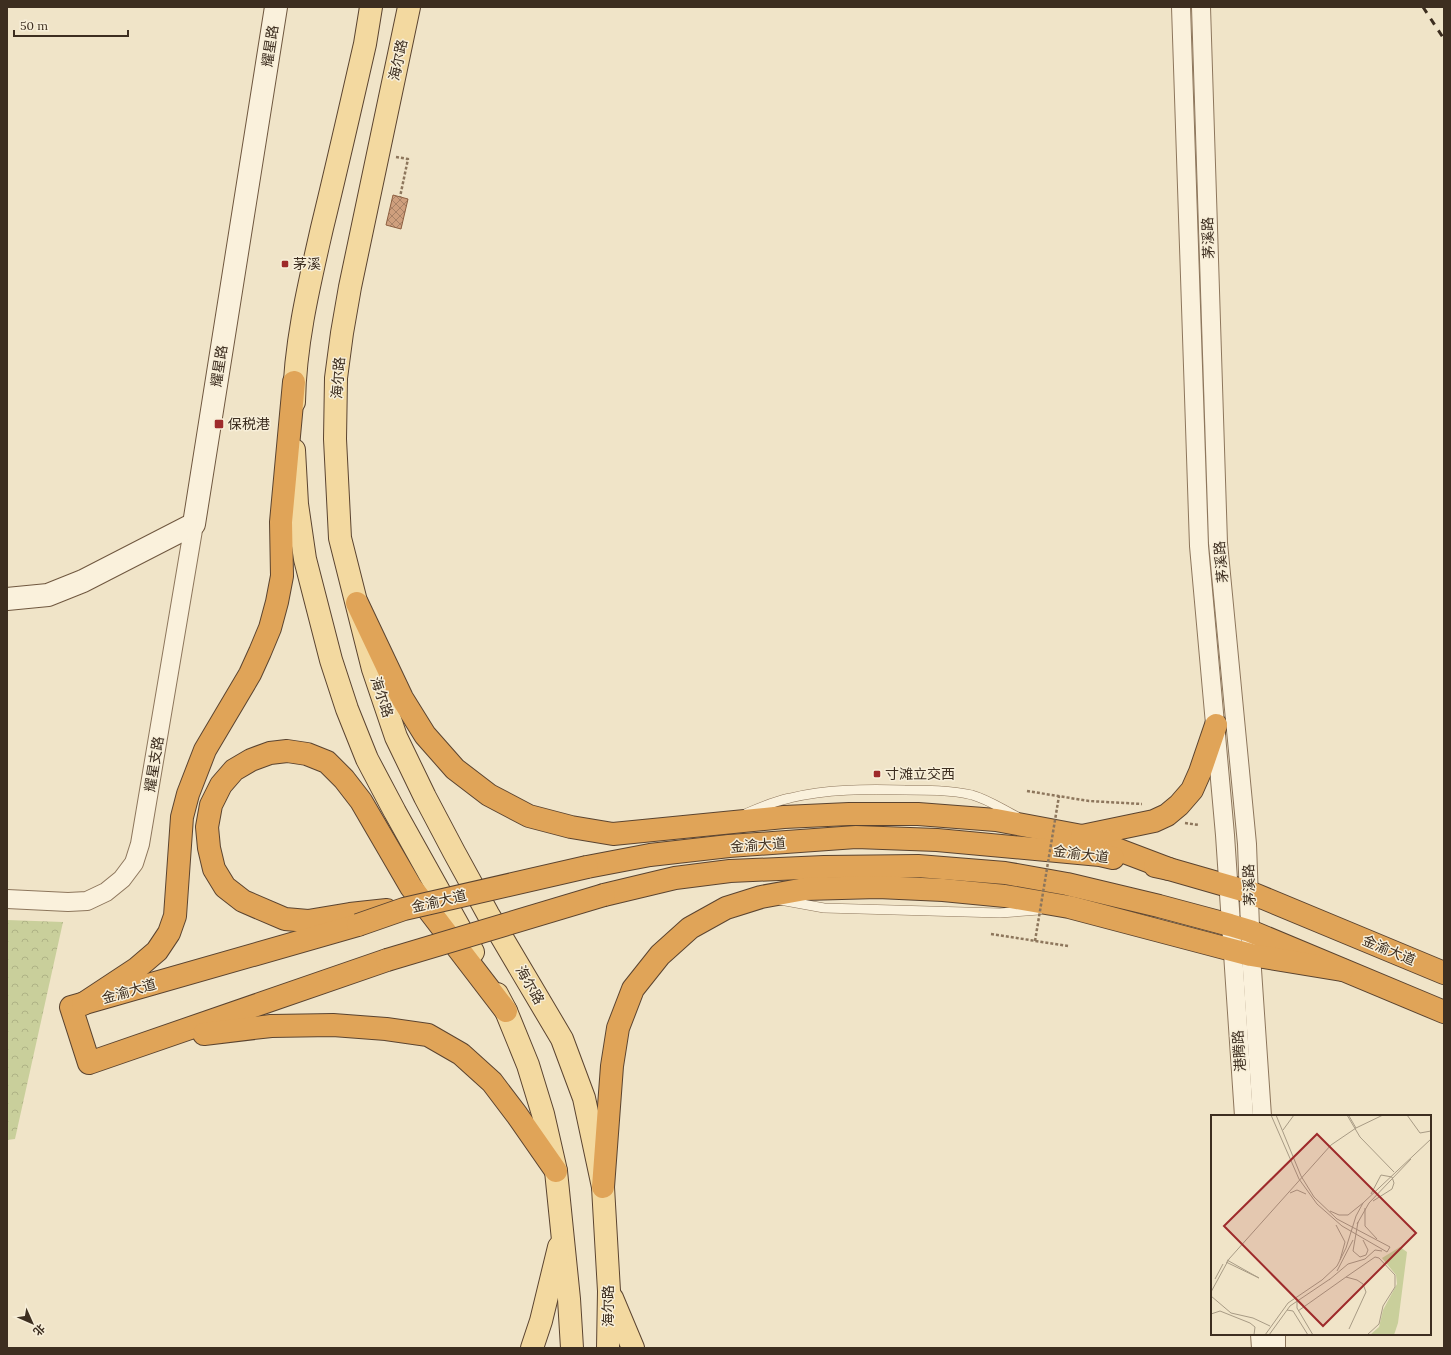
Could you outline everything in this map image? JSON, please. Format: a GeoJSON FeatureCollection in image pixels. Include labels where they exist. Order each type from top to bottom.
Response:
{"type":"FeatureCollection","features":[{"type":"Feature","properties":{"kind":"highway"},"geometry":{"type":"LineString","coordinates":[[77,1006],[136,970],[157,951],[169,933],[175,916],[182,818],[188,794],[205,750],[250,674],[270,628],[277,602],[282,576],[282,522],[294,382]]}},
{"type":"Feature","properties":{"kind":"highway"},"geometry":{"type":"LineString","coordinates":[[357,604],[402,698],[425,736],[455,769],[489,795],[529,816],[571,827],[613,834],[784,817],[842,814],[918,814],[996,820],[1082,836],[1169,869]]}},
{"type":"Feature","properties":{"kind":"highway"},"geometry":{"type":"LineString","coordinates":[[1082,836],[1154,821],[1167,815],[1179,805],[1192,790],[1198,778],[1216,725]]}},
{"type":"Feature","properties":{"kind":"highway"},"geometry":{"type":"LineString","coordinates":[[354,920],[308,921],[285,919],[243,901],[225,887],[214,869],[209,848],[207,827],[211,805],[221,785],[234,770],[251,760],[270,753],[287,751],[307,754],[327,762],[344,778],[361,801],[411,887],[506,1011]]}},
{"type":"Feature","properties":{"kind":"highway","name":"金渝大道"},"geometry":{"type":"LineString","coordinates":[[1444,973],[1249,892],[1169,869],[1100,855],[937,840],[856,837],[729,846],[650,856],[587,867],[354,920],[77,1006],[89,1063],[387,960],[604,895],[675,878],[730,871],[824,866],[918,866],[1005,873],[1067,884],[1230,925],[1444,1012]]}},
{"type":"Feature","properties":{"kind":"highway"},"geometry":{"type":"LineString","coordinates":[[603,1187],[612,1066],[618,1028],[633,989],[660,955],[690,928],[726,908],[761,897],[805,889],[878,887],[943,890],[1005,896],[1069,907],[1242,953],[1342,970]]}},
{"type":"Feature","properties":{"kind":"highway"},"geometry":{"type":"LineString","coordinates":[[140,1046],[227,1030],[271,1026],[386,1028],[428,1036],[460,1054],[492,1082],[518,1115],[556,1171]]}},
{"type":"Feature","properties":{"kind":"main road"},"geometry":{"type":"LineString","coordinates":[[371,7],[363,52],[312,274],[294,382],[297,504],[305,559],[331,660],[347,710],[367,759],[506,1011],[528,1065],[541,1107],[556,1171],[563,1231],[572,1348]]}},
{"type":"Feature","properties":{"kind":"main road","name":"海尔路"},"geometry":{"type":"LineString","coordinates":[[409,7],[350,287],[336,378],[335,439],[340,538],[373,668],[396,737],[425,797],[488,914],[562,1039],[584,1098],[603,1187],[609,1291],[608,1348]]}},
{"type":"Feature","properties":{"kind":"main road"},"geometry":{"type":"LineString","coordinates":[[532,1348],[541,1321],[563,1231]]}},
{"type":"Feature","properties":{"kind":"main road"},"geometry":{"type":"LineString","coordinates":[[609,1291],[633,1348]]}},
{"type":"Feature","properties":{"kind":"street","name":"耀星路"},"geometry":{"type":"LineString","coordinates":[[194,524],[276,7]]}},
{"type":"Feature","properties":{"kind":"street","name":"茅溪路"},"geometry":{"type":"LineString","coordinates":[[1181,7],[1199,546],[1216,725],[1230,925],[1242,953],[1262,1115]]}},
{"type":"Feature","properties":{"kind":"street","name":"茅溪路"},"geometry":{"type":"LineString","coordinates":[[1201,7],[1218,543],[1247,844],[1249,892],[1250,932],[1242,953],[1235,987]]}},
{"type":"Feature","properties":{"kind":"street"},"geometry":{"type":"LineString","coordinates":[[7,599],[48,595],[84,581],[194,524]]}},
{"type":"Feature","properties":{"kind":"street","name":"耀星支路"},"geometry":{"type":"LineString","coordinates":[[7,899],[68,902],[87,901],[106,892],[122,879],[134,863],[140,844],[194,524]]}},
{"type":"Feature","properties":{"kind":"street","name":"港腾路"},"geometry":{"type":"LineString","coordinates":[[1235,987],[1244,1115]]}},
{"type":"Feature","properties":{"kind":"street"},"geometry":{"type":"LineString","coordinates":[[1260,1335],[1261,1348]]}},
{"type":"Feature","properties":{"kind":"street"},"geometry":{"type":"LineString","coordinates":[[1276,1335],[1276,1348]]}},
{"type":"Feature","properties":{"kind":"path"},"geometry":{"type":"LineString","coordinates":[[378,154],[408,159],[400,198]]}},
{"type":"Feature","properties":{"kind":"path"},"geometry":{"type":"LineString","coordinates":[[1027,791],[1089,801],[1143,804]]}},
{"type":"Feature","properties":{"kind":"path"},"geometry":{"type":"LineString","coordinates":[[1035,941],[1059,796]]}},
{"type":"Feature","properties":{"kind":"path"},"geometry":{"type":"LineString","coordinates":[[991,934],[1068,946]]}},
{"type":"Feature","properties":{"kind":"green space"},"geometry":{"type":"Polygon","coordinates":[[[7,920],[63,922],[15,1139],[7,1140],[7,920]]]}},
{"type":"Feature","properties":{"kind":"building"},"geometry":{"type":"Polygon","coordinates":[[[393,195],[408,199],[401,229],[386,225],[393,195]]]}},
{"type":"Feature","properties":{"kind":"railway"},"geometry":{"type":"LineString","coordinates":[[1423,7],[1444,39]]}},
{"type":"Feature","properties":{"kind":"place","name":"茅溪"},"geometry":{"type":"Point","coordinates":[285,264]}},
{"type":"Feature","properties":{"kind":"place","name":"保税港"},"geometry":{"type":"Point","coordinates":[219,424]}},
{"type":"Feature","properties":{"kind":"place","name":"寸滩立交西"},"geometry":{"type":"Point","coordinates":[877,774]}}]}
